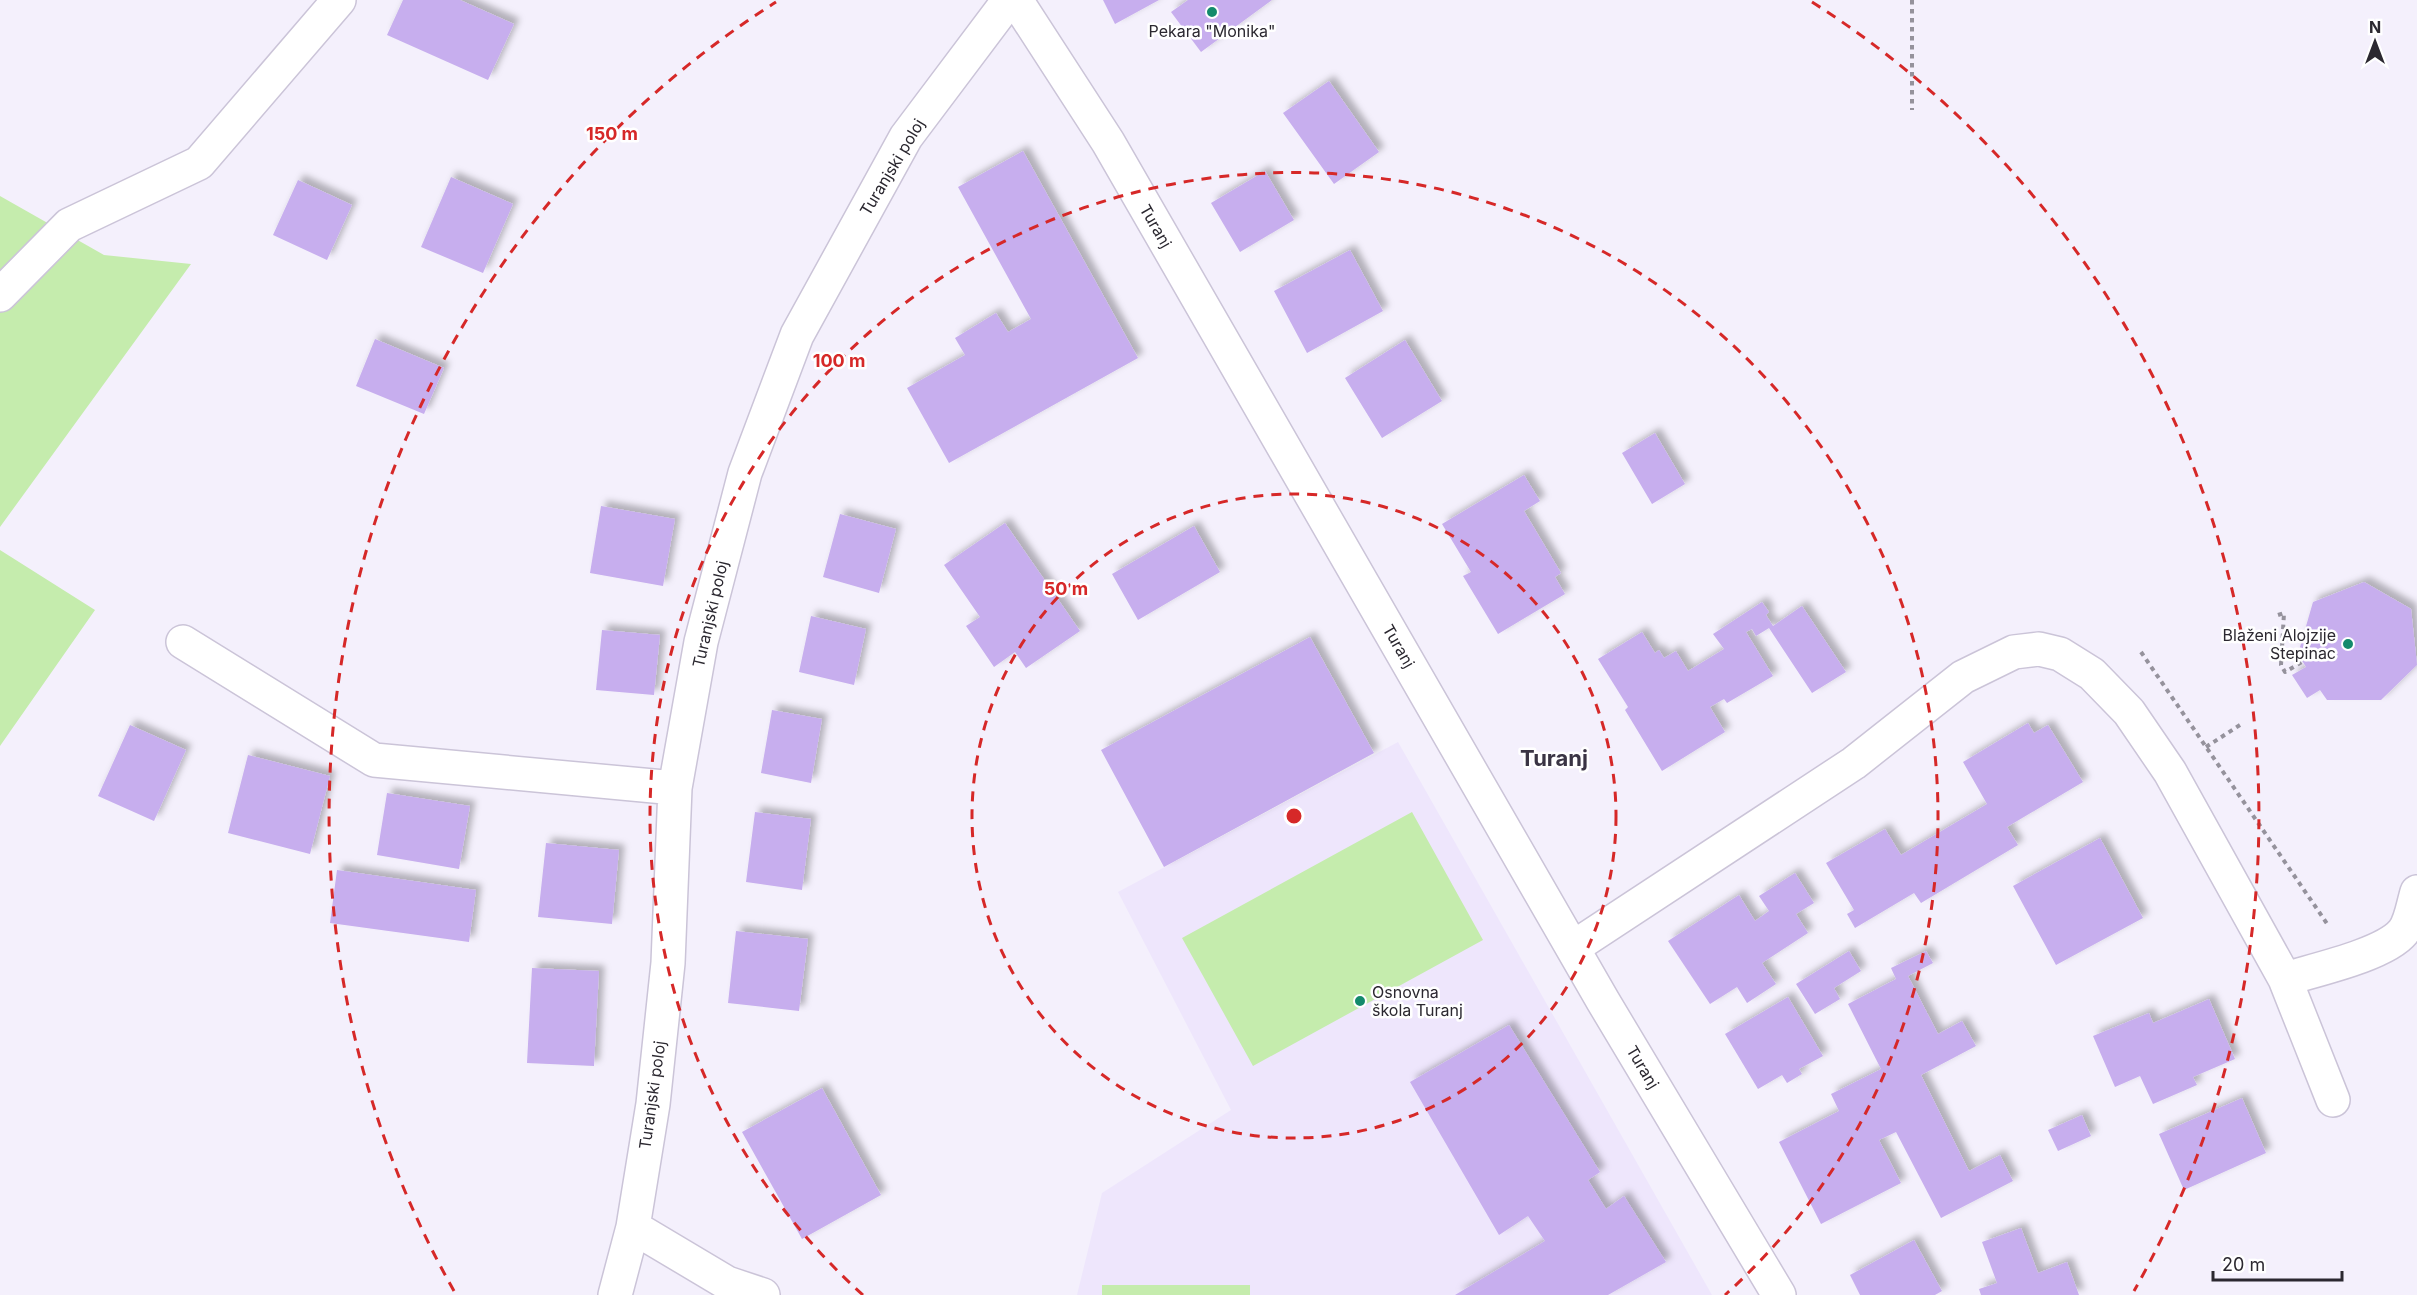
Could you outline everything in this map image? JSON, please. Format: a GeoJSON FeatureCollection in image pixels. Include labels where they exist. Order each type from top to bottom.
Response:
{"type":"FeatureCollection","features":[{"type":"Feature","properties":{"kind":"street"},"geometry":{"type":"LineString","coordinates":[[0,295],[69,225],[198,163],[339,0]]}},
{"type":"Feature","properties":{"kind":"street","name":"Turanjski poloj"},"geometry":{"type":"LineString","coordinates":[[615,1295],[633,1227],[652,1104],[668,963],[675,788],[701,642],[745,473],[797,335],[906,137],[1009,0]]}},
{"type":"Feature","properties":{"kind":"street","name":"Turanj"},"geometry":{"type":"LineString","coordinates":[[1016,0],[1108,142],[1574,947],[1779,1295]]}},
{"type":"Feature","properties":{"kind":"street"},"geometry":{"type":"LineString","coordinates":[[183,642],[374,760],[675,788]]}},
{"type":"Feature","properties":{"kind":"street"},"geometry":{"type":"LineString","coordinates":[[1574,947],[1854,763],[1963,677],[2014,652],[2039,650],[2060,654],[2092,674],[2129,712],[2170,772],[2285,978],[2333,1100]]}},
{"type":"Feature","properties":{"kind":"street"},"geometry":{"type":"LineString","coordinates":[[2285,978],[2345,961],[2379,948],[2401,934],[2406,928],[2417,892]]}},
{"type":"Feature","properties":{"kind":"street"},"geometry":{"type":"LineString","coordinates":[[633,1227],[727,1282],[763,1295]]}},
{"type":"Feature","properties":{"kind":"path"},"geometry":{"type":"LineString","coordinates":[[1912,0],[1912,110]]}},
{"type":"Feature","properties":{"kind":"path"},"geometry":{"type":"LineString","coordinates":[[2278,615],[2284,613],[2281,665],[2285,672],[2302,662]]}},
{"type":"Feature","properties":{"kind":"path"},"geometry":{"type":"LineString","coordinates":[[2141,652],[2337,938],[2345,961]]}},
{"type":"Feature","properties":{"kind":"path"},"geometry":{"type":"LineString","coordinates":[[2206,747],[2243,723]]}},
{"type":"Feature","properties":{"kind":"shaded area","name":"Osnovna škola Turanj"},"geometry":{"type":"Polygon","coordinates":[[[1398,742],[1712,1295],[1077,1295],[1102,1193],[1231,1110],[1118,892],[1398,742]]]}},
{"type":"Feature","properties":{"kind":"green space"},"geometry":{"type":"Polygon","coordinates":[[[0,196],[104,255],[191,264],[0,527],[0,196]]]}},
{"type":"Feature","properties":{"kind":"green space"},"geometry":{"type":"Polygon","coordinates":[[[0,550],[95,610],[0,746],[0,550]]]}},
{"type":"Feature","properties":{"kind":"green space"},"geometry":{"type":"Polygon","coordinates":[[[1412,812],[1483,940],[1253,1066],[1182,938],[1412,812]]]}},
{"type":"Feature","properties":{"kind":"green space"},"geometry":{"type":"Polygon","coordinates":[[[1102,1285],[1250,1285],[1250,1295],[1102,1295],[1102,1285]]]}},
{"type":"Feature","properties":{"kind":"building"},"geometry":{"type":"Polygon","coordinates":[[[403,0],[460,0],[514,24],[488,80],[387,35],[403,0]]]}},
{"type":"Feature","properties":{"kind":"building"},"geometry":{"type":"Polygon","coordinates":[[[1103,0],[1159,0],[1115,24],[1103,0]]]}},
{"type":"Feature","properties":{"kind":"building"},"geometry":{"type":"Polygon","coordinates":[[[1188,0],[1272,0],[1201,52],[1171,12],[1188,0]]]}},
{"type":"Feature","properties":{"kind":"building"},"geometry":{"type":"Polygon","coordinates":[[[1329,81],[1379,152],[1334,184],[1283,113],[1329,81]]]}},
{"type":"Feature","properties":{"kind":"building"},"geometry":{"type":"Polygon","coordinates":[[[1023,151],[1138,358],[949,463],[907,388],[965,355],[955,338],[996,313],[1008,332],[1031,319],[958,187],[1023,151]]]}},
{"type":"Feature","properties":{"kind":"building"},"geometry":{"type":"Polygon","coordinates":[[[1265,171],[1294,220],[1240,252],[1211,203],[1265,171]]]}},
{"type":"Feature","properties":{"kind":"building"},"geometry":{"type":"Polygon","coordinates":[[[451,177],[513,204],[483,273],[421,247],[451,177]]]}},
{"type":"Feature","properties":{"kind":"building"},"geometry":{"type":"Polygon","coordinates":[[[298,180],[352,205],[327,260],[273,235],[298,180]]]}},
{"type":"Feature","properties":{"kind":"building"},"geometry":{"type":"Polygon","coordinates":[[[1350,250],[1383,311],[1307,353],[1274,291],[1350,250]]]}},
{"type":"Feature","properties":{"kind":"building"},"geometry":{"type":"Polygon","coordinates":[[[375,339],[444,368],[424,414],[356,386],[375,339]]]}},
{"type":"Feature","properties":{"kind":"building"},"geometry":{"type":"Polygon","coordinates":[[[1405,340],[1442,401],[1382,438],[1345,378],[1405,340]]]}},
{"type":"Feature","properties":{"kind":"building"},"geometry":{"type":"Polygon","coordinates":[[[1655,433],[1685,484],[1652,504],[1622,453],[1655,433]]]}},
{"type":"Feature","properties":{"kind":"building"},"geometry":{"type":"Polygon","coordinates":[[[1524,475],[1540,501],[1524,511],[1561,573],[1555,577],[1565,594],[1498,634],[1463,576],[1471,572],[1442,524],[1524,475]]]}},
{"type":"Feature","properties":{"kind":"building"},"geometry":{"type":"Polygon","coordinates":[[[601,506],[675,519],[663,586],[590,573],[601,506]]]}},
{"type":"Feature","properties":{"kind":"building"},"geometry":{"type":"Polygon","coordinates":[[[840,514],[896,529],[879,593],[823,577],[840,514]]]}},
{"type":"Feature","properties":{"kind":"building"},"geometry":{"type":"Polygon","coordinates":[[[1005,523],[1080,631],[1026,668],[1015,652],[994,667],[966,626],[980,617],[944,565],[1005,523]]]}},
{"type":"Feature","properties":{"kind":"building"},"geometry":{"type":"Polygon","coordinates":[[[1194,526],[1220,572],[1138,620],[1112,574],[1194,526]]]}},
{"type":"Feature","properties":{"kind":"building"},"geometry":{"type":"Polygon","coordinates":[[[2364,582],[2411,609],[2417,665],[2381,700],[2327,700],[2320,690],[2307,698],[2292,675],[2306,667],[2298,654],[2313,602],[2364,582]]]}},
{"type":"Feature","properties":{"kind":"building"},"geometry":{"type":"Polygon","coordinates":[[[1762,602],[1769,612],[1766,615],[1773,626],[1802,606],[1846,672],[1812,693],[1769,628],[1756,636],[1752,629],[1746,632],[1773,676],[1727,703],[1724,699],[1710,707],[1725,732],[1662,771],[1625,710],[1628,707],[1598,659],[1642,632],[1655,653],[1659,650],[1664,658],[1676,651],[1688,671],[1724,649],[1713,634],[1762,602]]]}},
{"type":"Feature","properties":{"kind":"building"},"geometry":{"type":"Polygon","coordinates":[[[811,616],[866,629],[854,685],[799,672],[811,616]]]}},
{"type":"Feature","properties":{"kind":"building"},"geometry":{"type":"Polygon","coordinates":[[[602,630],[660,635],[654,695],[596,690],[602,630]]]}},
{"type":"Feature","properties":{"kind":"building"},"geometry":{"type":"Polygon","coordinates":[[[1310,637],[1374,753],[1164,867],[1101,750],[1310,637]]]}},
{"type":"Feature","properties":{"kind":"building"},"geometry":{"type":"Polygon","coordinates":[[[772,710],[822,719],[811,783],[761,773],[772,710]]]}},
{"type":"Feature","properties":{"kind":"building"},"geometry":{"type":"Polygon","coordinates":[[[2028,723],[2034,733],[2048,725],[2083,782],[2007,827],[2018,845],[1921,903],[1914,893],[1855,928],[1847,914],[1854,910],[1826,863],[1885,829],[1901,855],[1987,804],[1963,762],[2028,723]]]}},
{"type":"Feature","properties":{"kind":"building"},"geometry":{"type":"Polygon","coordinates":[[[130,725],[186,750],[154,821],[98,796],[130,725]]]}},
{"type":"Feature","properties":{"kind":"building"},"geometry":{"type":"Polygon","coordinates":[[[248,755],[330,776],[310,854],[228,833],[248,755]]]}},
{"type":"Feature","properties":{"kind":"building"},"geometry":{"type":"Polygon","coordinates":[[[387,793],[470,806],[459,869],[377,855],[387,793]]]}},
{"type":"Feature","properties":{"kind":"building"},"geometry":{"type":"Polygon","coordinates":[[[755,812],[811,819],[802,890],[746,882],[755,812]]]}},
{"type":"Feature","properties":{"kind":"building"},"geometry":{"type":"Polygon","coordinates":[[[2100,838],[2143,918],[2056,965],[2013,886],[2100,838]]]}},
{"type":"Feature","properties":{"kind":"building"},"geometry":{"type":"Polygon","coordinates":[[[546,843],[619,850],[612,924],[538,917],[546,843]]]}},
{"type":"Feature","properties":{"kind":"building"},"geometry":{"type":"Polygon","coordinates":[[[337,870],[476,890],[469,942],[330,923],[337,870]]]}},
{"type":"Feature","properties":{"kind":"building"},"geometry":{"type":"Polygon","coordinates":[[[1795,873],[1814,903],[1796,914],[1808,933],[1762,963],[1776,984],[1747,1003],[1737,987],[1710,1004],[1668,941],[1739,895],[1755,921],[1769,911],[1759,896],[1795,873]]]}},
{"type":"Feature","properties":{"kind":"building"},"geometry":{"type":"Polygon","coordinates":[[[736,931],[808,939],[799,1011],[728,1003],[736,931]]]}},
{"type":"Feature","properties":{"kind":"building"},"geometry":{"type":"Polygon","coordinates":[[[1849,951],[1861,971],[1834,988],[1840,999],[1815,1014],[1796,984],[1849,951]]]}},
{"type":"Feature","properties":{"kind":"building"},"geometry":{"type":"Polygon","coordinates":[[[1926,951],[1933,963],[1908,976],[1938,1034],[1962,1021],[1976,1046],[1921,1075],[1969,1171],[2000,1155],[2013,1181],[1941,1218],[1896,1132],[1879,1140],[1901,1183],[1821,1224],[1779,1142],[1839,1111],[1831,1094],[1881,1069],[1848,1004],[1896,979],[1891,968],[1926,951]]]}},
{"type":"Feature","properties":{"kind":"building"},"geometry":{"type":"Polygon","coordinates":[[[532,968],[599,971],[594,1066],[527,1063],[532,968]]]}},
{"type":"Feature","properties":{"kind":"building"},"geometry":{"type":"Polygon","coordinates":[[[1788,997],[1823,1056],[1799,1069],[1802,1074],[1787,1083],[1782,1075],[1758,1089],[1725,1034],[1788,997]]]}},
{"type":"Feature","properties":{"kind":"building"},"geometry":{"type":"Polygon","coordinates":[[[2209,999],[2235,1059],[2193,1077],[2197,1085],[2153,1104],[2140,1076],[2115,1087],[2093,1036],[2149,1013],[2153,1023],[2209,999]]]}},
{"type":"Feature","properties":{"kind":"building"},"geometry":{"type":"Polygon","coordinates":[[[1509,1025],[1600,1172],[1588,1180],[1606,1209],[1624,1196],[1666,1262],[1608,1295],[1455,1295],[1545,1241],[1528,1216],[1499,1235],[1410,1082],[1509,1025]]]}},
{"type":"Feature","properties":{"kind":"building"},"geometry":{"type":"Polygon","coordinates":[[[822,1088],[881,1195],[802,1239],[742,1132],[822,1088]]]}},
{"type":"Feature","properties":{"kind":"building"},"geometry":{"type":"Polygon","coordinates":[[[2242,1098],[2266,1153],[2184,1190],[2159,1134],[2242,1098]]]}},
{"type":"Feature","properties":{"kind":"building"},"geometry":{"type":"Polygon","coordinates":[[[2082,1115],[2091,1136],[2058,1151],[2048,1130],[2082,1115]]]}},
{"type":"Feature","properties":{"kind":"building"},"geometry":{"type":"Polygon","coordinates":[[[2021,1228],[2038,1273],[2067,1262],[2079,1295],[1981,1295],[1979,1289],[1997,1283],[1982,1242],[2021,1228]]]}},
{"type":"Feature","properties":{"kind":"building"},"geometry":{"type":"Polygon","coordinates":[[[1914,1240],[1942,1291],[1935,1295],[1860,1295],[1850,1275],[1914,1240]]]}},
{"type":"Feature","properties":{"kind":"place","name":"Pekara \"Monika\""},"geometry":{"type":"Point","coordinates":[1212,12]}},
{"type":"Feature","properties":{"kind":"place","name":"Blaženi Alojzije Stepinac"},"geometry":{"type":"Point","coordinates":[2348,644]}},
{"type":"Feature","properties":{"kind":"place","name":"Osnovna škola Turanj"},"geometry":{"type":"Point","coordinates":[1360,1001]}},
{"type":"Feature","properties":{"kind":"district","name":"Turanj"},"geometry":{"type":"Point","coordinates":[1554,758]}}]}
